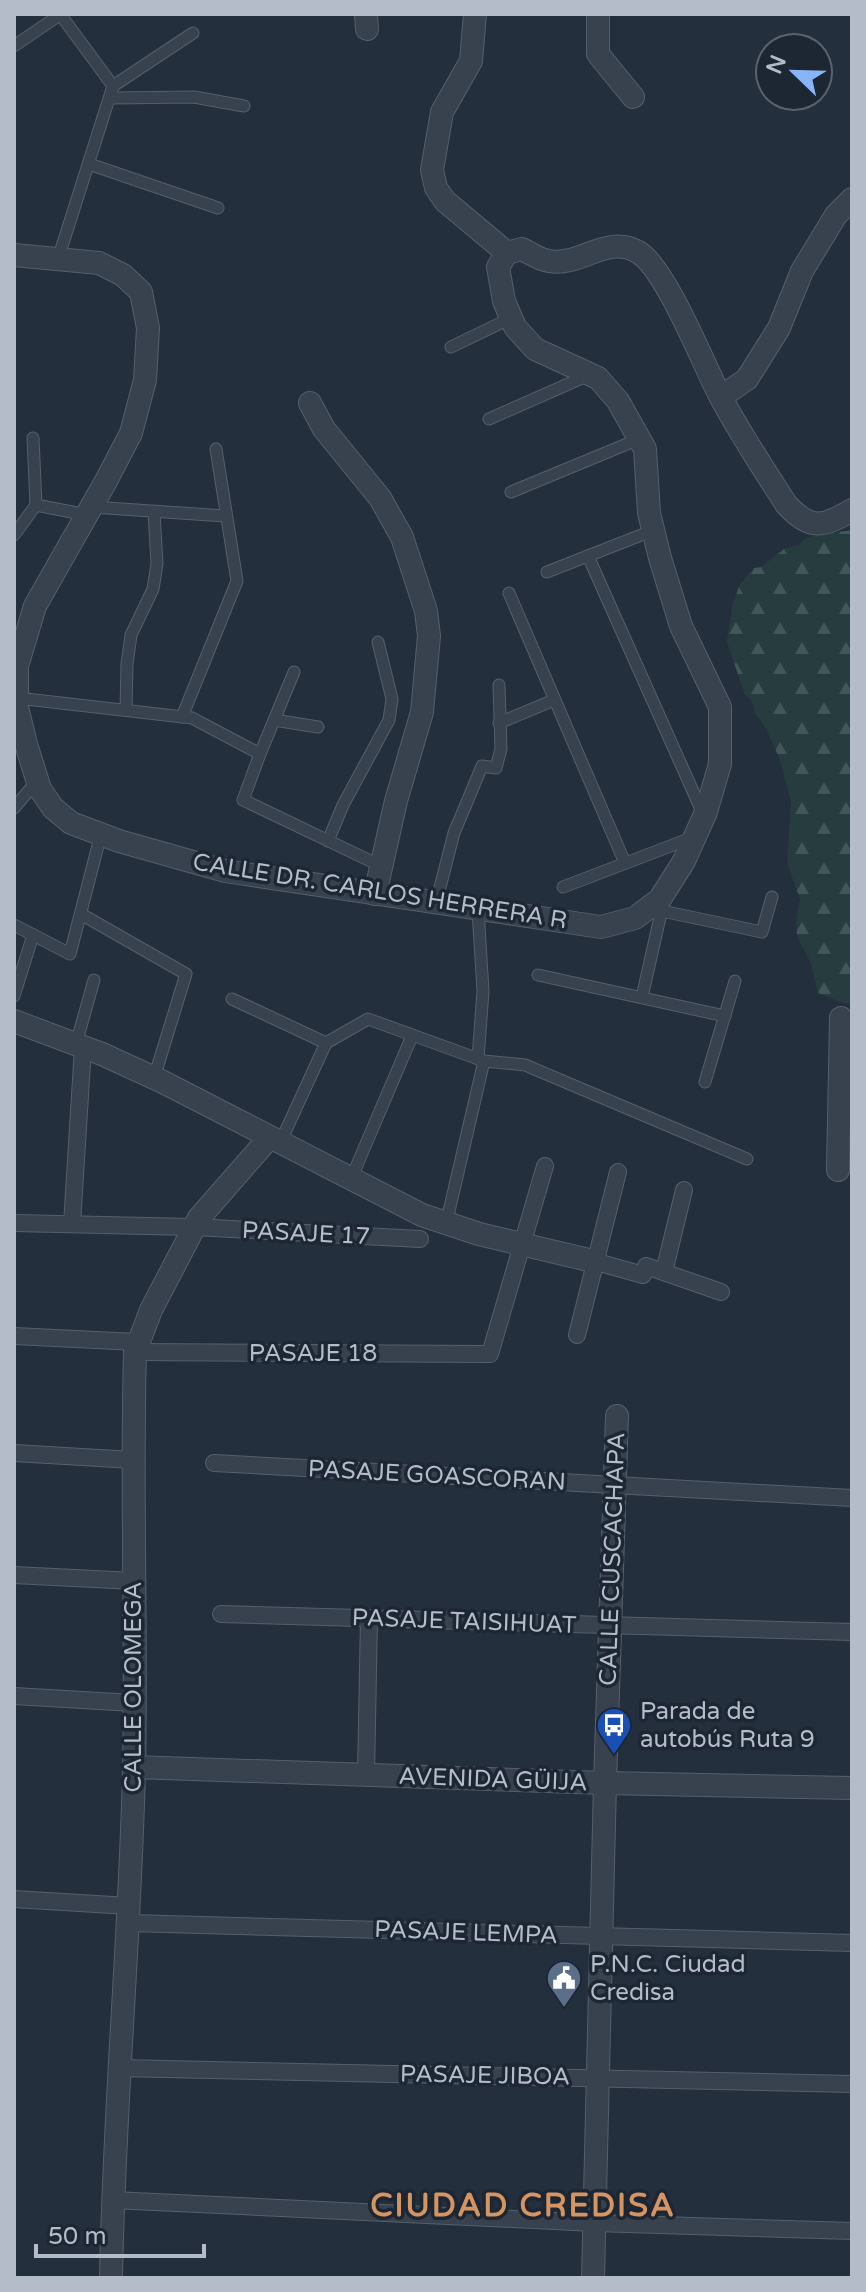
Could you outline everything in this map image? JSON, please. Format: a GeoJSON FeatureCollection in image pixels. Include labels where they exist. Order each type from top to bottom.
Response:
{"type":"FeatureCollection","features":[{"type":"Feature","properties":{"kind":"street"},"geometry":{"type":"LineString","coordinates":[[475,14],[471,61],[442,112],[432,170],[436,188],[445,201],[507,253],[522,249],[549,261],[570,261],[591,251],[618,246],[639,252],[665,283],[721,397],[786,504],[798,517],[816,525],[852,510]]}},
{"type":"Feature","properties":{"kind":"street"},"geometry":{"type":"LineString","coordinates":[[598,14],[598,54],[633,97]]}},
{"type":"Feature","properties":{"kind":"street"},"geometry":{"type":"LineString","coordinates":[[721,397],[747,379],[779,328],[802,271],[836,215],[852,199]]}},
{"type":"Feature","properties":{"kind":"street","name":"CALLE DR. CARLOS HERRERA R"},"geometry":{"type":"LineString","coordinates":[[14,255],[99,263],[123,275],[141,292],[148,328],[145,380],[131,433],[35,606],[17,666],[17,707],[27,766],[53,808],[71,823],[101,834],[225,871],[601,927],[635,918],[660,899],[684,861],[700,826],[720,764],[720,707],[681,626],[649,513],[645,449],[618,401],[598,378],[535,349],[515,327],[504,301],[498,267],[507,253]]}},
{"type":"Feature","properties":{"kind":"street"},"geometry":{"type":"LineString","coordinates":[[310,403],[324,429],[380,498],[402,537],[426,611],[430,653],[422,712],[375,894]]}},
{"type":"Feature","properties":{"kind":"street"},"geometry":{"type":"LineString","coordinates":[[837,1170],[841,1018]]}},
{"type":"Feature","properties":{"kind":"street"},"geometry":{"type":"LineString","coordinates":[[14,1021],[154,1078],[401,1206],[446,1224],[643,1275],[646,1266],[721,1292]]}},
{"type":"Feature","properties":{"kind":"street"},"geometry":{"type":"LineString","coordinates":[[72,1224],[79,1046]]}},
{"type":"Feature","properties":{"kind":"street","name":"CALLE OLOMEGA"},"geometry":{"type":"LineString","coordinates":[[111,2278],[112,2200],[129,1914],[134,1767],[133,1460],[136,1347],[193,1227],[214,1198],[275,1140]]}},
{"type":"Feature","properties":{"kind":"street"},"geometry":{"type":"LineString","coordinates":[[524,1244],[545,1166]]}},
{"type":"Feature","properties":{"kind":"street"},"geometry":{"type":"LineString","coordinates":[[577,1335],[618,1172]]}},
{"type":"Feature","properties":{"kind":"street"},"geometry":{"type":"LineString","coordinates":[[664,1272],[684,1190]]}},
{"type":"Feature","properties":{"kind":"street","name":"PASAJE 17"},"geometry":{"type":"LineString","coordinates":[[14,1223],[193,1227],[420,1239]]}},
{"type":"Feature","properties":{"kind":"street","name":"PASAJE 18"},"geometry":{"type":"LineString","coordinates":[[14,1336],[136,1347],[490,1354],[524,1244]]}},
{"type":"Feature","properties":{"kind":"street","name":"CALLE CUSCACHAPA"},"geometry":{"type":"LineString","coordinates":[[593,2278],[617,1416]]}},
{"type":"Feature","properties":{"kind":"street"},"geometry":{"type":"LineString","coordinates":[[14,1453],[133,1460]]}},
{"type":"Feature","properties":{"kind":"street","name":"PASAJE GOASCORAN"},"geometry":{"type":"LineString","coordinates":[[214,1463],[852,1498]]}},
{"type":"Feature","properties":{"kind":"street"},"geometry":{"type":"LineString","coordinates":[[14,1575],[134,1581]]}},
{"type":"Feature","properties":{"kind":"street","name":"PASAJE TAISIHUAT"},"geometry":{"type":"LineString","coordinates":[[221,1614],[852,1632]]}},
{"type":"Feature","properties":{"kind":"street"},"geometry":{"type":"LineString","coordinates":[[366,1775],[369,1618]]}},
{"type":"Feature","properties":{"kind":"street"},"geometry":{"type":"LineString","coordinates":[[14,1696],[134,1703]]}},
{"type":"Feature","properties":{"kind":"street","name":"AVENIDA GÜIJA"},"geometry":{"type":"LineString","coordinates":[[134,1767],[852,1788]]}},
{"type":"Feature","properties":{"kind":"street","name":"PASAJE LEMPA"},"geometry":{"type":"LineString","coordinates":[[14,1899],[129,1914],[603,1936],[852,1943]]}},
{"type":"Feature","properties":{"kind":"street","name":"PASAJE JIBOA"},"geometry":{"type":"LineString","coordinates":[[119,2068],[852,2084]]}},
{"type":"Feature","properties":{"kind":"street"},"geometry":{"type":"LineString","coordinates":[[112,2200],[595,2223],[852,2231]]}},
{"type":"Feature","properties":{"kind":"lane"},"geometry":{"type":"LineString","coordinates":[[14,46],[61,14],[113,86]]}},
{"type":"Feature","properties":{"kind":"lane"},"geometry":{"type":"LineString","coordinates":[[58,259],[113,86],[193,33]]}},
{"type":"Feature","properties":{"kind":"lane"},"geometry":{"type":"LineString","coordinates":[[110,98],[182,96],[244,106]]}},
{"type":"Feature","properties":{"kind":"lane"},"geometry":{"type":"LineString","coordinates":[[89,164],[218,208]]}},
{"type":"Feature","properties":{"kind":"lane"},"geometry":{"type":"LineString","coordinates":[[451,347],[511,318]]}},
{"type":"Feature","properties":{"kind":"lane"},"geometry":{"type":"LineString","coordinates":[[489,419],[591,374]]}},
{"type":"Feature","properties":{"kind":"lane"},"geometry":{"type":"LineString","coordinates":[[14,535],[36,505],[33,438]]}},
{"type":"Feature","properties":{"kind":"lane"},"geometry":{"type":"LineString","coordinates":[[511,492],[639,439]]}},
{"type":"Feature","properties":{"kind":"lane"},"geometry":{"type":"LineString","coordinates":[[182,717],[237,581],[216,449]]}},
{"type":"Feature","properties":{"kind":"lane"},"geometry":{"type":"LineString","coordinates":[[36,505],[89,511],[225,516]]}},
{"type":"Feature","properties":{"kind":"lane"},"geometry":{"type":"LineString","coordinates":[[126,710],[131,635],[153,589],[157,564],[154,512]]}},
{"type":"Feature","properties":{"kind":"lane"},"geometry":{"type":"LineString","coordinates":[[547,572],[654,530]]}},
{"type":"Feature","properties":{"kind":"lane"},"geometry":{"type":"LineString","coordinates":[[563,887],[625,863],[700,826],[588,556]]}},
{"type":"Feature","properties":{"kind":"lane"},"geometry":{"type":"LineString","coordinates":[[509,593],[625,863]]}},
{"type":"Feature","properties":{"kind":"lane"},"geometry":{"type":"LineString","coordinates":[[328,841],[343,805],[389,720],[392,699],[378,642]]}},
{"type":"Feature","properties":{"kind":"lane"},"geometry":{"type":"LineString","coordinates":[[294,672],[243,800],[381,866]]}},
{"type":"Feature","properties":{"kind":"lane"},"geometry":{"type":"LineString","coordinates":[[436,903],[454,833],[482,766],[496,768],[501,749],[499,685]]}},
{"type":"Feature","properties":{"kind":"lane"},"geometry":{"type":"LineString","coordinates":[[16,687],[126,710],[192,718],[260,754]]}},
{"type":"Feature","properties":{"kind":"lane"},"geometry":{"type":"LineString","coordinates":[[499,723],[554,700]]}},
{"type":"Feature","properties":{"kind":"lane"},"geometry":{"type":"LineString","coordinates":[[274,720],[318,727]]}},
{"type":"Feature","properties":{"kind":"lane"},"geometry":{"type":"LineString","coordinates":[[14,808],[27,766]]}},
{"type":"Feature","properties":{"kind":"lane"},"geometry":{"type":"LineString","coordinates":[[14,925],[70,954],[101,834]]}},
{"type":"Feature","properties":{"kind":"lane"},"geometry":{"type":"LineString","coordinates":[[642,997],[668,886]]}},
{"type":"Feature","properties":{"kind":"lane"},"geometry":{"type":"LineString","coordinates":[[662,911],[762,932],[772,897]]}},
{"type":"Feature","properties":{"kind":"lane"},"geometry":{"type":"LineString","coordinates":[[446,1224],[481,1060],[483,991],[478,910]]}},
{"type":"Feature","properties":{"kind":"lane"},"geometry":{"type":"LineString","coordinates":[[81,914],[186,974],[154,1078]]}},
{"type":"Feature","properties":{"kind":"lane"},"geometry":{"type":"LineString","coordinates":[[14,996],[33,935]]}},
{"type":"Feature","properties":{"kind":"lane"},"geometry":{"type":"LineString","coordinates":[[538,975],[725,1016]]}},
{"type":"Feature","properties":{"kind":"lane"},"geometry":{"type":"LineString","coordinates":[[79,1046],[94,980]]}},
{"type":"Feature","properties":{"kind":"lane"},"geometry":{"type":"LineString","coordinates":[[705,1082],[735,981]]}},
{"type":"Feature","properties":{"kind":"lane"},"geometry":{"type":"LineString","coordinates":[[232,999],[326,1043]]}},
{"type":"Feature","properties":{"kind":"lane"},"geometry":{"type":"LineString","coordinates":[[275,1140],[326,1043],[368,1019],[481,1060],[525,1065],[747,1159]]}},
{"type":"Feature","properties":{"kind":"lane"},"geometry":{"type":"LineString","coordinates":[[351,1180],[412,1036]]}},
{"type":"Feature","properties":{"kind":"green space"},"geometry":{"type":"Polygon","coordinates":[[[852,530],[852,1004],[818,993],[811,963],[797,936],[800,899],[787,863],[791,802],[780,760],[751,699],[745,695],[727,642],[732,606],[740,584],[754,568],[761,567],[784,549],[799,545],[813,536],[852,530]]]}},
{"type":"Feature","properties":{"kind":"place","name":"Parada de autobús Ruta 9"},"geometry":{"type":"Point","coordinates":[614,1756]}},
{"type":"Feature","properties":{"kind":"place","name":"P.N.C. Ciudad Credisa"},"geometry":{"type":"Point","coordinates":[564,2009]}},
{"type":"Feature","properties":{"kind":"district","name":"CIUDAD CREDISA"},"geometry":{"type":"Point","coordinates":[523,2205]}}]}
